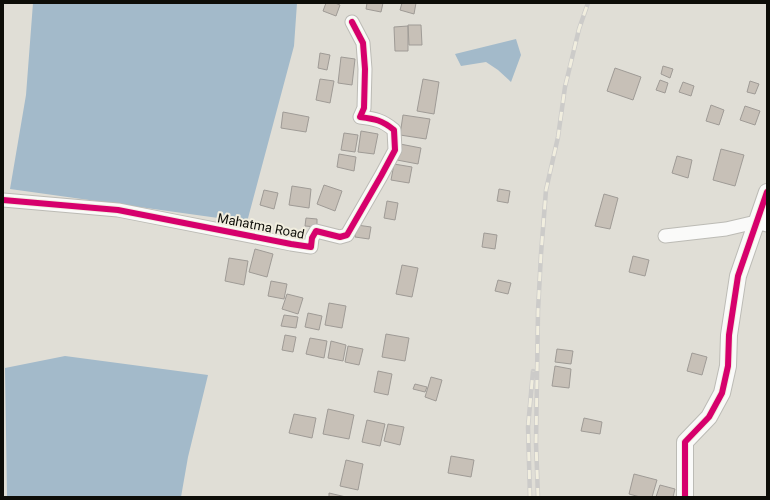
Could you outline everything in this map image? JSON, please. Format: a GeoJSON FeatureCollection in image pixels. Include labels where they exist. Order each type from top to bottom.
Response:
{"type":"FeatureCollection","features":[{"type":"Feature","properties":{"kind":"street","name":"Mahatma Road"},"geometry":{"type":"LineString","coordinates":[[3,200],[118,210],[311,247],[312,238],[316,231],[340,237],[347,235],[395,150],[394,130],[375,119],[360,118],[364,108],[365,69],[363,43],[352,22]]}},
{"type":"Feature","properties":{"kind":"street"},"geometry":{"type":"LineString","coordinates":[[685,497],[685,442],[709,417],[722,393],[728,366],[729,335],[738,276],[761,224],[767,192]]}},
{"type":"Feature","properties":{"kind":"street"},"geometry":{"type":"LineString","coordinates":[[665,236],[761,224]]}},
{"type":"Feature","properties":{"kind":"water"},"geometry":{"type":"Polygon","coordinates":[[[33,3],[297,3],[294,46],[247,222],[10,189],[26,95],[33,3]]]}},
{"type":"Feature","properties":{"kind":"water"},"geometry":{"type":"Polygon","coordinates":[[[516,39],[521,55],[511,82],[498,70],[486,62],[461,66],[455,54],[516,39]]]}},
{"type":"Feature","properties":{"kind":"water"},"geometry":{"type":"Polygon","coordinates":[[[65,356],[208,375],[188,457],[181,497],[7,497],[5,368],[65,356]]]}},
{"type":"Feature","properties":{"kind":"building"},"geometry":{"type":"Polygon","coordinates":[[[326,3],[335,3],[340,5],[336,16],[323,11],[326,3]]]}},
{"type":"Feature","properties":{"kind":"building"},"geometry":{"type":"Polygon","coordinates":[[[367,3],[383,3],[381,12],[366,9],[367,3]]]}},
{"type":"Feature","properties":{"kind":"building"},"geometry":{"type":"Polygon","coordinates":[[[402,3],[416,3],[414,14],[400,10],[402,3]]]}},
{"type":"Feature","properties":{"kind":"building"},"geometry":{"type":"Polygon","coordinates":[[[408,25],[421,25],[422,45],[409,45],[408,25]]]}},
{"type":"Feature","properties":{"kind":"building"},"geometry":{"type":"Polygon","coordinates":[[[408,26],[408,51],[395,51],[394,27],[408,26]]]}},
{"type":"Feature","properties":{"kind":"building"},"geometry":{"type":"Polygon","coordinates":[[[320,53],[330,55],[327,70],[318,68],[320,53]]]}},
{"type":"Feature","properties":{"kind":"building"},"geometry":{"type":"Polygon","coordinates":[[[341,57],[355,59],[352,85],[338,83],[341,57]]]}},
{"type":"Feature","properties":{"kind":"building"},"geometry":{"type":"Polygon","coordinates":[[[663,66],[673,69],[670,78],[661,74],[663,66]]]}},
{"type":"Feature","properties":{"kind":"building"},"geometry":{"type":"Polygon","coordinates":[[[615,68],[641,77],[633,100],[607,91],[615,68]]]}},
{"type":"Feature","properties":{"kind":"building"},"geometry":{"type":"Polygon","coordinates":[[[320,79],[334,81],[330,103],[316,100],[320,79]]]}},
{"type":"Feature","properties":{"kind":"building"},"geometry":{"type":"Polygon","coordinates":[[[423,79],[439,82],[434,114],[417,111],[423,79]]]}},
{"type":"Feature","properties":{"kind":"building"},"geometry":{"type":"Polygon","coordinates":[[[660,80],[668,83],[665,93],[656,90],[660,80]]]}},
{"type":"Feature","properties":{"kind":"building"},"geometry":{"type":"Polygon","coordinates":[[[750,81],[759,84],[755,94],[747,92],[750,81]]]}},
{"type":"Feature","properties":{"kind":"building"},"geometry":{"type":"Polygon","coordinates":[[[683,82],[694,86],[691,96],[679,92],[683,82]]]}},
{"type":"Feature","properties":{"kind":"building"},"geometry":{"type":"Polygon","coordinates":[[[711,105],[724,110],[719,125],[706,121],[711,105]]]}},
{"type":"Feature","properties":{"kind":"building"},"geometry":{"type":"Polygon","coordinates":[[[745,106],[760,111],[755,125],[740,120],[745,106]]]}},
{"type":"Feature","properties":{"kind":"building"},"geometry":{"type":"Polygon","coordinates":[[[283,112],[309,117],[306,132],[281,128],[283,112]]]}},
{"type":"Feature","properties":{"kind":"building"},"geometry":{"type":"Polygon","coordinates":[[[403,115],[430,119],[426,139],[400,135],[403,115]]]}},
{"type":"Feature","properties":{"kind":"building"},"geometry":{"type":"Polygon","coordinates":[[[361,131],[378,134],[374,154],[358,152],[361,131]]]}},
{"type":"Feature","properties":{"kind":"building"},"geometry":{"type":"Polygon","coordinates":[[[344,133],[358,135],[355,152],[341,150],[344,133]]]}},
{"type":"Feature","properties":{"kind":"building"},"geometry":{"type":"Polygon","coordinates":[[[400,144],[421,148],[418,164],[397,160],[400,144]]]}},
{"type":"Feature","properties":{"kind":"building"},"geometry":{"type":"Polygon","coordinates":[[[721,149],[744,155],[735,186],[713,180],[721,149]]]}},
{"type":"Feature","properties":{"kind":"building"},"geometry":{"type":"Polygon","coordinates":[[[339,154],[356,157],[354,171],[337,167],[339,154]]]}},
{"type":"Feature","properties":{"kind":"building"},"geometry":{"type":"Polygon","coordinates":[[[677,156],[692,160],[688,178],[672,173],[677,156]]]}},
{"type":"Feature","properties":{"kind":"building"},"geometry":{"type":"Polygon","coordinates":[[[394,164],[412,167],[409,183],[391,180],[394,164]]]}},
{"type":"Feature","properties":{"kind":"building"},"geometry":{"type":"Polygon","coordinates":[[[324,185],[342,191],[335,211],[317,204],[324,185]]]}},
{"type":"Feature","properties":{"kind":"building"},"geometry":{"type":"Polygon","coordinates":[[[292,186],[311,189],[309,208],[289,205],[292,186]]]}},
{"type":"Feature","properties":{"kind":"building"},"geometry":{"type":"Polygon","coordinates":[[[499,189],[510,191],[508,203],[497,201],[499,189]]]}},
{"type":"Feature","properties":{"kind":"building"},"geometry":{"type":"Polygon","coordinates":[[[264,190],[278,193],[274,209],[260,205],[264,190]]]}},
{"type":"Feature","properties":{"kind":"building"},"geometry":{"type":"Polygon","coordinates":[[[604,194],[618,198],[610,229],[595,226],[604,194]]]}},
{"type":"Feature","properties":{"kind":"building"},"geometry":{"type":"Polygon","coordinates":[[[387,201],[398,203],[395,220],[384,218],[387,201]]]}},
{"type":"Feature","properties":{"kind":"building"},"geometry":{"type":"Polygon","coordinates":[[[306,218],[317,219],[317,227],[305,226],[306,218]]]}},
{"type":"Feature","properties":{"kind":"building"},"geometry":{"type":"Polygon","coordinates":[[[357,225],[371,227],[369,239],[355,237],[357,225]]]}},
{"type":"Feature","properties":{"kind":"building"},"geometry":{"type":"Polygon","coordinates":[[[484,233],[497,235],[495,249],[482,247],[484,233]]]}},
{"type":"Feature","properties":{"kind":"building"},"geometry":{"type":"Polygon","coordinates":[[[255,249],[273,254],[267,277],[249,272],[255,249]]]}},
{"type":"Feature","properties":{"kind":"building"},"geometry":{"type":"Polygon","coordinates":[[[633,256],[649,260],[645,276],[629,272],[633,256]]]}},
{"type":"Feature","properties":{"kind":"building"},"geometry":{"type":"Polygon","coordinates":[[[229,258],[248,261],[244,285],[225,281],[229,258]]]}},
{"type":"Feature","properties":{"kind":"building"},"geometry":{"type":"Polygon","coordinates":[[[402,265],[418,268],[412,297],[396,294],[402,265]]]}},
{"type":"Feature","properties":{"kind":"building"},"geometry":{"type":"Polygon","coordinates":[[[498,280],[511,283],[508,294],[495,291],[498,280]]]}},
{"type":"Feature","properties":{"kind":"building"},"geometry":{"type":"Polygon","coordinates":[[[271,281],[287,284],[284,299],[268,296],[271,281]]]}},
{"type":"Feature","properties":{"kind":"building"},"geometry":{"type":"Polygon","coordinates":[[[287,294],[303,298],[298,314],[282,309],[287,294]]]}},
{"type":"Feature","properties":{"kind":"building"},"geometry":{"type":"Polygon","coordinates":[[[329,303],[346,306],[342,328],[325,325],[329,303]]]}},
{"type":"Feature","properties":{"kind":"building"},"geometry":{"type":"Polygon","coordinates":[[[308,313],[322,316],[319,330],[305,327],[308,313]]]}},
{"type":"Feature","properties":{"kind":"building"},"geometry":{"type":"Polygon","coordinates":[[[284,315],[298,317],[296,328],[281,326],[284,315]]]}},
{"type":"Feature","properties":{"kind":"building"},"geometry":{"type":"Polygon","coordinates":[[[386,334],[409,338],[405,361],[382,357],[386,334]]]}},
{"type":"Feature","properties":{"kind":"building"},"geometry":{"type":"Polygon","coordinates":[[[285,335],[296,337],[293,352],[282,350],[285,335]]]}},
{"type":"Feature","properties":{"kind":"building"},"geometry":{"type":"Polygon","coordinates":[[[310,338],[327,341],[324,358],[306,354],[310,338]]]}},
{"type":"Feature","properties":{"kind":"building"},"geometry":{"type":"Polygon","coordinates":[[[331,341],[346,345],[343,361],[328,358],[331,341]]]}},
{"type":"Feature","properties":{"kind":"building"},"geometry":{"type":"Polygon","coordinates":[[[348,346],[363,349],[359,365],[345,362],[348,346]]]}},
{"type":"Feature","properties":{"kind":"building"},"geometry":{"type":"Polygon","coordinates":[[[557,349],[573,351],[571,364],[555,362],[557,349]]]}},
{"type":"Feature","properties":{"kind":"building"},"geometry":{"type":"Polygon","coordinates":[[[692,353],[707,357],[702,375],[687,371],[692,353]]]}},
{"type":"Feature","properties":{"kind":"building"},"geometry":{"type":"Polygon","coordinates":[[[555,366],[571,369],[569,388],[552,386],[555,366]]]}},
{"type":"Feature","properties":{"kind":"building"},"geometry":{"type":"Polygon","coordinates":[[[378,371],[392,374],[388,395],[374,392],[378,371]]]}},
{"type":"Feature","properties":{"kind":"building"},"geometry":{"type":"Polygon","coordinates":[[[431,377],[442,380],[436,401],[425,397],[431,377]]]}},
{"type":"Feature","properties":{"kind":"building"},"geometry":{"type":"Polygon","coordinates":[[[415,384],[427,387],[425,392],[413,389],[415,384]]]}},
{"type":"Feature","properties":{"kind":"building"},"geometry":{"type":"Polygon","coordinates":[[[328,409],[354,415],[349,439],[323,434],[328,409]]]}},
{"type":"Feature","properties":{"kind":"building"},"geometry":{"type":"Polygon","coordinates":[[[294,414],[316,418],[312,438],[289,433],[294,414]]]}},
{"type":"Feature","properties":{"kind":"building"},"geometry":{"type":"Polygon","coordinates":[[[584,418],[602,422],[600,434],[581,431],[584,418]]]}},
{"type":"Feature","properties":{"kind":"building"},"geometry":{"type":"Polygon","coordinates":[[[367,420],[385,424],[380,446],[362,442],[367,420]]]}},
{"type":"Feature","properties":{"kind":"building"},"geometry":{"type":"Polygon","coordinates":[[[388,424],[404,427],[400,445],[384,441],[388,424]]]}},
{"type":"Feature","properties":{"kind":"building"},"geometry":{"type":"Polygon","coordinates":[[[451,456],[474,460],[471,477],[448,473],[451,456]]]}},
{"type":"Feature","properties":{"kind":"building"},"geometry":{"type":"Polygon","coordinates":[[[346,460],[363,464],[358,490],[340,486],[346,460]]]}},
{"type":"Feature","properties":{"kind":"building"},"geometry":{"type":"Polygon","coordinates":[[[634,474],[657,480],[652,497],[640,497],[629,494],[634,474]]]}},
{"type":"Feature","properties":{"kind":"building"},"geometry":{"type":"Polygon","coordinates":[[[660,485],[675,489],[673,497],[656,497],[660,485]]]}},
{"type":"Feature","properties":{"kind":"building"},"geometry":{"type":"Polygon","coordinates":[[[329,493],[346,497],[329,497],[329,493]]]}},
{"type":"Feature","properties":{"kind":"railway"},"geometry":{"type":"LineString","coordinates":[[538,497],[536,443],[538,311],[546,190],[558,137],[565,87],[579,29],[588,3]]}},
{"type":"Feature","properties":{"kind":"railway"},"geometry":{"type":"LineString","coordinates":[[530,497],[528,427],[533,371]]}},
{"type":"Feature","properties":{"kind":"cycle path"},"geometry":{"type":"LineString","coordinates":[[3,200],[118,210],[311,247],[312,238],[316,231],[340,237],[347,235],[395,150],[394,130],[378,120],[360,117],[364,108],[365,69],[363,43],[352,22]]}},
{"type":"Feature","properties":{"kind":"cycle path"},"geometry":{"type":"LineString","coordinates":[[685,497],[685,442],[709,417],[722,393],[728,366],[729,335],[738,276],[767,192]]}}]}
